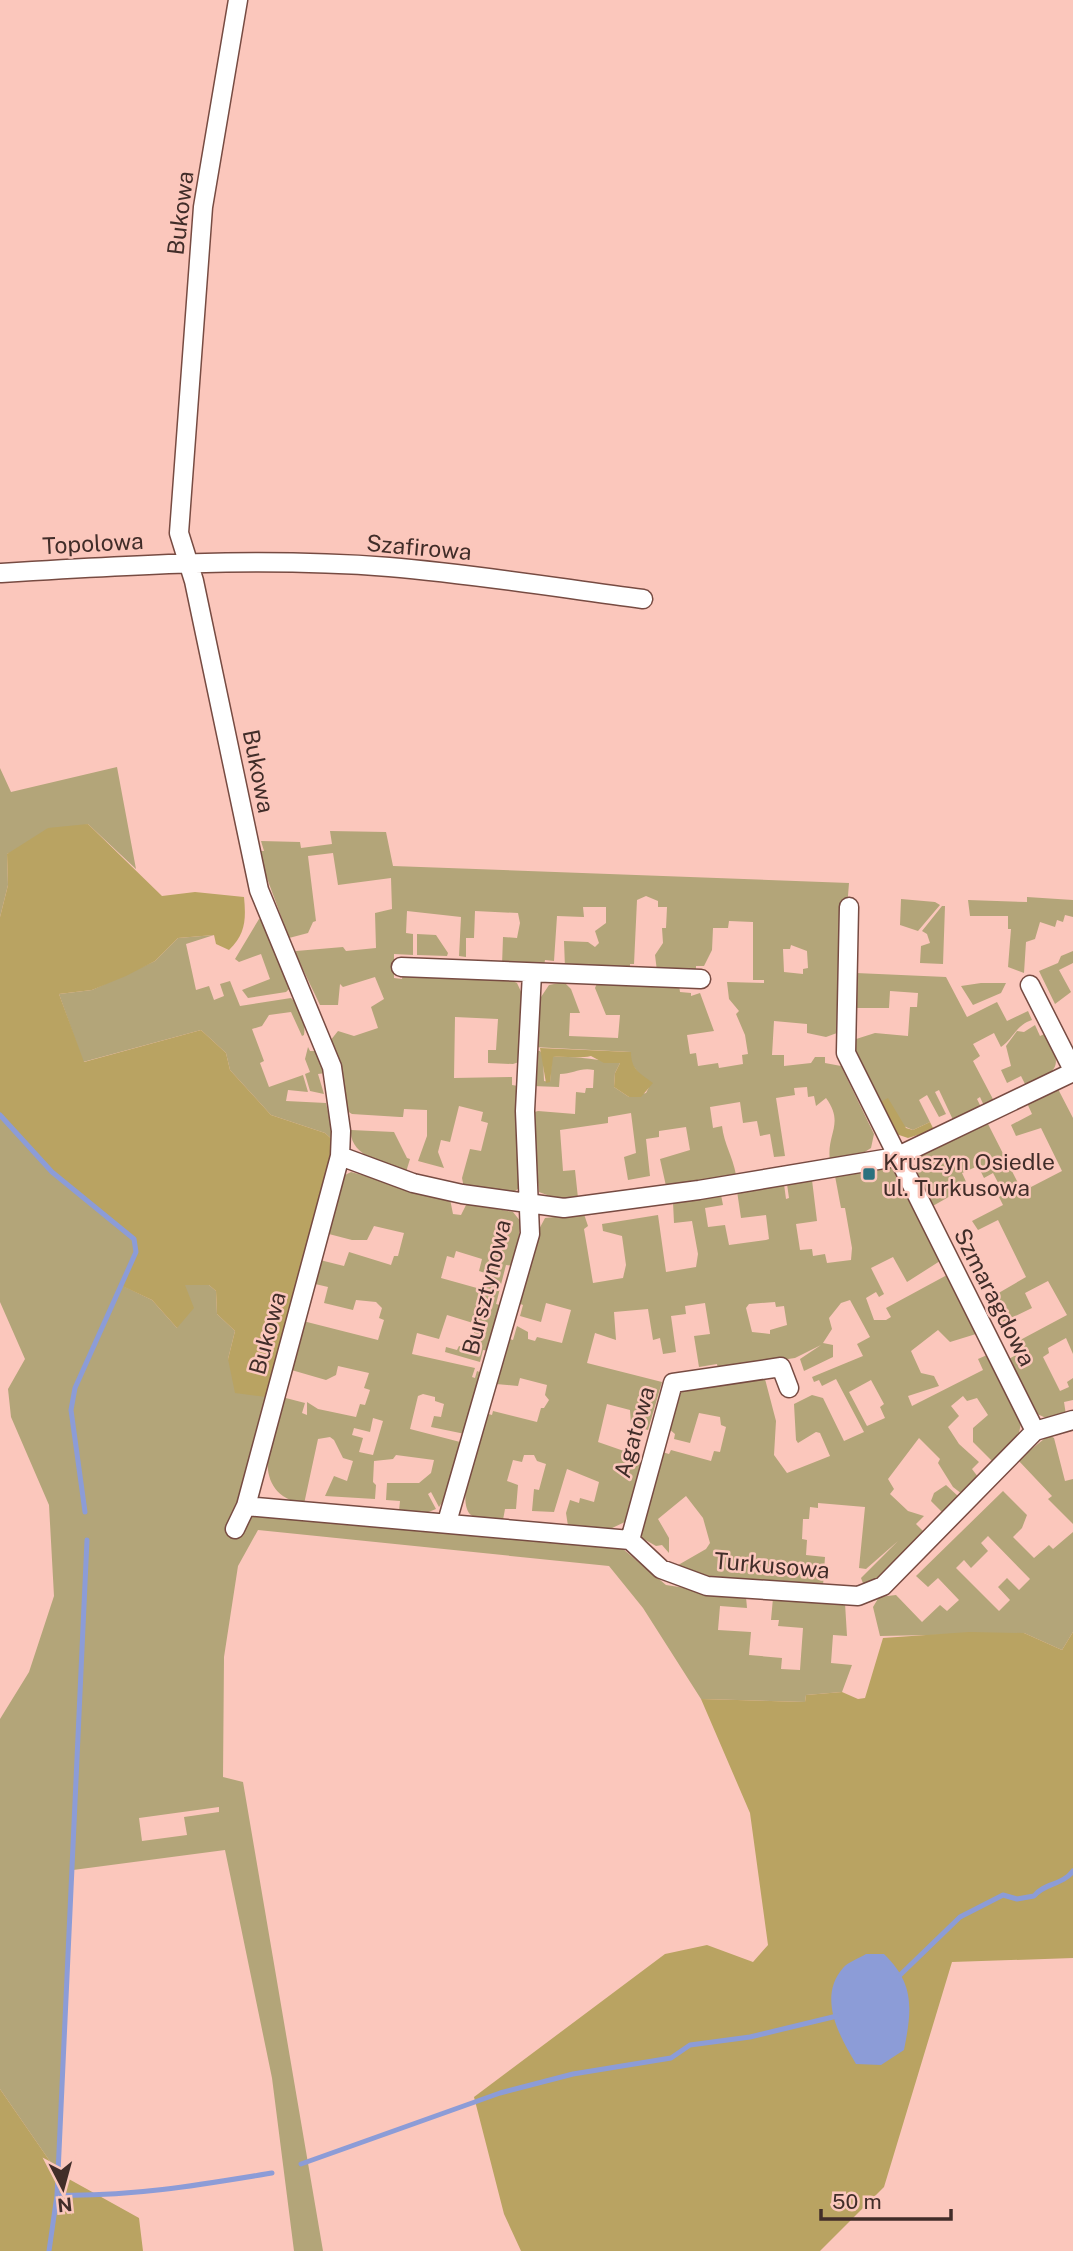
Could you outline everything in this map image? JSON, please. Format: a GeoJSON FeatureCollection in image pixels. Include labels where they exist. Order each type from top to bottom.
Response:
{"type":"FeatureCollection","features":[{"type":"Feature","properties":{"kind":"street","name":"Bukowa"},"geometry":{"type":"LineString","coordinates":[[236,1529],[246,1506],[340,1156],[341,1131],[332,1067],[259,890],[219,694],[179,533],[187,390],[203,207],[238,0]]}},
{"type":"Feature","properties":{"kind":"street"},"geometry":{"type":"LineString","coordinates":[[125,565],[158,556],[179,533]]}},
{"type":"Feature","properties":{"kind":"street","name":"Topolowa"},"geometry":{"type":"LineString","coordinates":[[0,573],[188,563]]}},
{"type":"Feature","properties":{"kind":"street","name":"Szafirowa"},"geometry":{"type":"LineString","coordinates":[[188,563],[309,563],[390,567],[643,599]]}},
{"type":"Feature","properties":{"kind":"street","name":"Szmaragdowa"},"geometry":{"type":"LineString","coordinates":[[849,907],[846,1053],[1035,1431]]}},
{"type":"Feature","properties":{"kind":"street"},"geometry":{"type":"LineString","coordinates":[[401,967],[701,979]]}},
{"type":"Feature","properties":{"kind":"street","name":"Bursztynowa"},"geometry":{"type":"LineString","coordinates":[[447,1522],[530,1234],[525,1111],[532,973]]}},
{"type":"Feature","properties":{"kind":"street"},"geometry":{"type":"LineString","coordinates":[[340,1156],[413,1183],[485,1200],[564,1208],[699,1190],[897,1157],[1073,1071],[1030,985]]}},
{"type":"Feature","properties":{"kind":"street","name":"Agatowa"},"geometry":{"type":"LineString","coordinates":[[630,1541],[673,1383],[781,1367],[789,1388]]}},
{"type":"Feature","properties":{"kind":"street","name":"Turkusowa"},"geometry":{"type":"LineString","coordinates":[[630,1541],[661,1569],[707,1586],[858,1596],[883,1586],[1035,1431],[1073,1420]]}},
{"type":"Feature","properties":{"kind":"street"},"geometry":{"type":"LineString","coordinates":[[246,1506],[447,1522],[630,1541]]}},
{"type":"Feature","properties":{"kind":"shaded area"},"geometry":{"type":"Polygon","coordinates":[[[117,767],[136,869],[88,824],[7,854],[8,885],[0,917],[0,768],[11,792],[117,767]]]}},
{"type":"Feature","properties":{"kind":"shaded area"},"geometry":{"type":"Polygon","coordinates":[[[88,824],[162,896],[195,892],[244,897],[245,912],[242,932],[229,950],[216,944],[214,935],[178,938],[155,961],[126,976],[92,990],[59,994],[84,1062],[201,1030],[226,1053],[230,1070],[271,1115],[325,1133],[335,1142],[267,1397],[235,1393],[228,1359],[235,1331],[217,1314],[216,1291],[209,1285],[185,1285],[194,1308],[177,1328],[152,1300],[120,1285],[136,1253],[134,1239],[52,1172],[0,1115],[0,917],[8,885],[7,854],[48,828],[88,824]]]}},
{"type":"Feature","properties":{"kind":"shaded area"},"geometry":{"type":"Polygon","coordinates":[[[330,831],[386,832],[393,866],[849,883],[837,1033],[826,1037],[807,1033],[807,1024],[774,1021],[772,1055],[784,1055],[784,1066],[811,1063],[815,1057],[825,1057],[825,1063],[841,1066],[874,1134],[871,1148],[860,1155],[830,1161],[830,1143],[835,1122],[831,1107],[826,1098],[816,1106],[814,1096],[808,1097],[807,1087],[794,1088],[795,1095],[776,1098],[785,1156],[774,1157],[770,1134],[760,1136],[757,1121],[743,1123],[740,1102],[710,1107],[713,1128],[722,1126],[736,1175],[666,1186],[660,1159],[690,1150],[686,1127],[659,1131],[659,1137],[646,1139],[650,1176],[628,1180],[624,1157],[636,1153],[631,1113],[608,1117],[608,1123],[560,1130],[563,1171],[575,1170],[578,1198],[558,1199],[539,1192],[531,1113],[538,1111],[575,1114],[576,1092],[585,1093],[586,1088],[593,1088],[594,1070],[560,1074],[559,1087],[532,1086],[533,1050],[540,1051],[543,1055],[544,1081],[550,1082],[552,1057],[570,1057],[620,1063],[615,1073],[614,1087],[629,1097],[646,1093],[649,1087],[631,1063],[631,1052],[533,1047],[537,1003],[549,985],[564,982],[571,989],[580,1013],[570,1013],[569,1036],[618,1038],[620,1015],[606,1015],[595,988],[598,981],[679,985],[680,992],[691,993],[691,996],[700,993],[714,1031],[687,1035],[690,1054],[696,1053],[698,1066],[718,1063],[719,1068],[743,1064],[742,1055],[748,1054],[745,1035],[736,1014],[739,1011],[729,999],[727,982],[764,983],[764,980],[753,980],[753,922],[729,921],[728,928],[713,928],[712,950],[704,966],[696,966],[696,973],[657,971],[655,955],[663,943],[662,928],[666,928],[667,907],[658,907],[658,901],[646,896],[637,900],[634,964],[630,964],[630,970],[565,968],[564,941],[588,942],[595,947],[599,943],[595,931],[606,923],[606,907],[583,907],[584,917],[557,916],[554,961],[545,960],[544,967],[502,965],[503,937],[517,938],[520,923],[518,913],[475,911],[474,938],[466,938],[466,957],[459,956],[461,917],[407,911],[406,933],[413,934],[413,955],[394,954],[394,978],[402,979],[403,973],[506,978],[517,983],[523,996],[519,1062],[513,1064],[488,1063],[488,1050],[496,1050],[498,1019],[455,1017],[454,1078],[512,1077],[512,1085],[518,1086],[519,1188],[511,1194],[464,1188],[462,1178],[470,1149],[481,1151],[488,1123],[481,1121],[483,1112],[459,1106],[450,1142],[441,1140],[438,1152],[444,1168],[418,1161],[427,1136],[427,1110],[404,1109],[403,1117],[352,1114],[347,1111],[340,1070],[330,1041],[338,1031],[354,1036],[378,1028],[371,1007],[384,999],[375,977],[343,987],[340,984],[338,1005],[320,1005],[295,953],[343,947],[346,951],[376,948],[375,913],[392,909],[391,878],[338,885],[333,853],[308,856],[316,921],[308,933],[289,938],[257,851],[264,851],[261,841],[300,842],[301,848],[332,844],[330,831]],[[791,945],[790,949],[783,949],[784,972],[803,974],[803,969],[808,968],[807,951],[791,945]]]}},
{"type":"Feature","properties":{"kind":"shaded area"},"geometry":{"type":"Polygon","coordinates":[[[1027,897],[1073,900],[1073,917],[1065,915],[1063,922],[1057,920],[1055,927],[1040,922],[1035,939],[1026,942],[1024,973],[1008,967],[1011,929],[1008,929],[1008,916],[970,916],[968,900],[1027,902],[1027,897]]]}},
{"type":"Feature","properties":{"kind":"shaded area"},"geometry":{"type":"Polygon","coordinates":[[[901,899],[935,902],[940,905],[918,931],[900,925],[901,899]]]}},
{"type":"Feature","properties":{"kind":"shaded area"},"geometry":{"type":"Polygon","coordinates":[[[942,906],[945,906],[943,964],[920,963],[921,946],[930,943],[927,934],[922,931],[942,906]]]}},
{"type":"Feature","properties":{"kind":"shaded area"},"geometry":{"type":"Polygon","coordinates":[[[259,919],[263,920],[291,987],[286,992],[248,998],[242,990],[270,979],[261,954],[239,962],[235,959],[259,919]]]}},
{"type":"Feature","properties":{"kind":"shaded area"},"geometry":{"type":"Polygon","coordinates":[[[417,934],[436,935],[448,953],[447,956],[417,955],[417,934]]]}},
{"type":"Feature","properties":{"kind":"shaded area"},"geometry":{"type":"Polygon","coordinates":[[[214,935],[186,944],[196,990],[209,986],[214,1000],[224,996],[220,984],[230,981],[240,1006],[291,998],[295,1002],[303,1020],[304,1035],[302,1036],[291,1012],[269,1015],[262,1026],[252,1029],[264,1061],[260,1063],[269,1087],[303,1075],[308,1092],[288,1090],[286,1101],[326,1103],[335,1142],[325,1133],[271,1115],[230,1070],[226,1053],[201,1030],[83,1062],[59,994],[92,990],[155,961],[178,938],[214,935]]]}},
{"type":"Feature","properties":{"kind":"shaded area"},"geometry":{"type":"Polygon","coordinates":[[[1073,951],[1073,963],[1059,970],[1071,992],[1055,1004],[1039,971],[1058,963],[1061,956],[1073,951]]]}},
{"type":"Feature","properties":{"kind":"shaded area"},"geometry":{"type":"Polygon","coordinates":[[[856,973],[946,977],[967,1017],[997,1002],[1007,1021],[1028,1011],[1032,1020],[1022,1025],[1001,1047],[994,1033],[973,1044],[980,1056],[973,1061],[995,1103],[985,1108],[980,1097],[977,1099],[982,1109],[954,1122],[939,1090],[935,1092],[946,1114],[939,1117],[927,1095],[919,1100],[930,1122],[913,1130],[901,1125],[888,1099],[877,1104],[856,1063],[853,1040],[875,1033],[908,1036],[910,1007],[917,1007],[918,993],[890,991],[889,1008],[854,1008],[856,973]]]}},
{"type":"Feature","properties":{"kind":"shaded area"},"geometry":{"type":"Polygon","coordinates":[[[1006,983],[1001,993],[973,1005],[961,986],[1006,983]]]}},
{"type":"Feature","properties":{"kind":"shaded area"},"geometry":{"type":"Polygon","coordinates":[[[1035,1025],[1040,1036],[1047,1033],[1055,1054],[1055,1067],[1046,1076],[1026,1086],[1021,1076],[1007,1083],[1001,1070],[1011,1066],[1006,1046],[1017,1031],[1024,1032],[1035,1025]]]}},
{"type":"Feature","properties":{"kind":"shaded area"},"geometry":{"type":"Polygon","coordinates":[[[308,1047],[310,1051],[317,1051],[326,1073],[318,1074],[324,1094],[310,1091],[305,1074],[310,1072],[305,1059],[308,1047]]]}},
{"type":"Feature","properties":{"kind":"shaded area"},"geometry":{"type":"Polygon","coordinates":[[[540,1048],[631,1052],[635,1067],[653,1083],[641,1097],[629,1097],[614,1087],[615,1073],[620,1063],[604,1063],[591,1056],[553,1057],[550,1082],[546,1083],[540,1048]]]}},
{"type":"Feature","properties":{"kind":"shaded area"},"geometry":{"type":"Polygon","coordinates":[[[1058,1089],[1073,1118],[1073,1354],[1066,1338],[1048,1348],[1049,1353],[1043,1357],[1060,1391],[1069,1387],[1067,1382],[1073,1378],[1073,1400],[1064,1402],[1066,1415],[1046,1418],[1035,1413],[1007,1360],[1016,1355],[1011,1345],[1067,1315],[1048,1281],[1025,1293],[1032,1308],[1003,1322],[990,1298],[1026,1277],[998,1220],[978,1230],[972,1221],[1003,1205],[999,1197],[1004,1194],[993,1173],[984,1178],[978,1166],[962,1173],[968,1186],[931,1207],[913,1168],[921,1154],[988,1124],[1020,1187],[1029,1183],[1031,1187],[1062,1171],[1041,1128],[1016,1136],[1011,1125],[1032,1114],[1027,1103],[1058,1089]]]}},
{"type":"Feature","properties":{"kind":"shaded area"},"geometry":{"type":"Polygon","coordinates":[[[888,1098],[906,1128],[913,1130],[930,1122],[934,1130],[908,1138],[893,1133],[877,1104],[888,1098]]]}},
{"type":"Feature","properties":{"kind":"shaded area"},"geometry":{"type":"Polygon","coordinates":[[[0,1115],[12,1131],[134,1239],[136,1252],[121,1285],[152,1300],[177,1328],[184,1285],[209,1285],[216,1291],[217,1314],[235,1331],[228,1359],[267,1397],[234,1514],[535,1538],[623,1549],[666,1585],[746,1597],[747,1608],[720,1606],[718,1630],[751,1632],[749,1655],[782,1658],[781,1669],[800,1670],[803,1628],[778,1626],[779,1620],[771,1620],[773,1598],[845,1603],[847,1636],[833,1635],[831,1663],[852,1665],[842,1692],[806,1695],[805,1702],[701,1699],[643,1608],[609,1566],[258,1530],[238,1566],[224,1657],[223,1777],[243,1782],[323,2251],[294,2251],[272,2078],[225,1850],[73,1870],[58,2173],[0,2089],[0,1719],[29,1672],[54,1596],[49,1505],[11,1417],[8,1389],[25,1359],[0,1302],[0,1115]],[[219,1807],[139,1818],[142,1841],[187,1835],[184,1817],[219,1812],[219,1807]]]}},
{"type":"Feature","properties":{"kind":"shaded area"},"geometry":{"type":"Polygon","coordinates":[[[351,1130],[394,1132],[410,1159],[406,1172],[362,1153],[352,1139],[351,1130]]]}},
{"type":"Feature","properties":{"kind":"shaded area"},"geometry":{"type":"Polygon","coordinates":[[[887,1165],[893,1168],[940,1261],[907,1282],[893,1257],[871,1268],[884,1294],[879,1297],[876,1292],[866,1298],[874,1320],[891,1317],[886,1308],[947,1275],[976,1334],[950,1342],[938,1330],[911,1351],[921,1373],[934,1376],[939,1386],[908,1396],[912,1406],[983,1370],[978,1359],[987,1355],[1021,1423],[1018,1438],[994,1463],[973,1442],[973,1428],[988,1415],[977,1398],[967,1401],[963,1396],[951,1406],[959,1416],[948,1427],[959,1444],[979,1462],[972,1469],[978,1477],[962,1494],[953,1487],[938,1463],[940,1459],[919,1438],[888,1479],[894,1489],[890,1494],[908,1511],[924,1516],[916,1524],[924,1532],[879,1579],[864,1586],[861,1578],[898,1541],[866,1569],[859,1568],[865,1507],[818,1503],[818,1508],[810,1507],[809,1519],[803,1519],[802,1539],[807,1540],[806,1555],[825,1557],[823,1586],[709,1579],[673,1568],[706,1549],[710,1543],[703,1518],[686,1496],[658,1519],[669,1538],[669,1553],[662,1545],[656,1546],[642,1538],[639,1526],[662,1452],[669,1454],[671,1450],[711,1461],[714,1451],[720,1452],[726,1427],[721,1425],[720,1417],[699,1413],[690,1443],[674,1439],[675,1434],[669,1429],[682,1390],[765,1379],[776,1421],[774,1455],[787,1473],[830,1456],[820,1433],[816,1432],[798,1443],[794,1404],[812,1395],[823,1398],[844,1441],[864,1432],[836,1379],[822,1386],[819,1380],[814,1382],[812,1377],[863,1356],[857,1344],[870,1337],[850,1300],[841,1303],[829,1318],[832,1329],[823,1343],[833,1345],[833,1357],[804,1371],[800,1359],[821,1345],[795,1358],[718,1369],[717,1364],[699,1367],[694,1336],[710,1334],[705,1303],[685,1306],[686,1314],[671,1316],[676,1352],[663,1354],[660,1338],[653,1340],[648,1309],[614,1312],[616,1340],[595,1333],[587,1363],[662,1382],[648,1430],[631,1425],[630,1410],[607,1404],[598,1442],[647,1459],[627,1521],[610,1529],[568,1526],[566,1513],[570,1500],[579,1503],[580,1498],[594,1502],[599,1482],[567,1469],[554,1512],[532,1511],[534,1489],[539,1490],[546,1464],[537,1461],[534,1455],[524,1455],[522,1462],[513,1460],[507,1481],[518,1485],[516,1509],[505,1509],[503,1520],[482,1519],[471,1515],[465,1496],[485,1413],[492,1415],[493,1411],[537,1422],[541,1408],[544,1408],[549,1400],[545,1395],[547,1385],[520,1378],[518,1386],[496,1384],[506,1338],[513,1340],[517,1326],[528,1332],[528,1339],[535,1341],[537,1337],[562,1343],[571,1310],[546,1303],[541,1322],[520,1316],[523,1305],[518,1303],[536,1235],[545,1218],[584,1214],[588,1226],[584,1229],[593,1283],[623,1278],[626,1265],[622,1236],[603,1231],[602,1224],[658,1215],[666,1272],[696,1267],[698,1254],[692,1221],[674,1223],[673,1202],[721,1195],[723,1205],[705,1208],[708,1227],[725,1225],[729,1245],[766,1240],[769,1239],[766,1215],[741,1218],[737,1191],[784,1184],[786,1199],[789,1198],[787,1184],[812,1180],[817,1221],[796,1224],[800,1250],[812,1249],[813,1256],[825,1254],[827,1263],[851,1260],[852,1248],[845,1208],[841,1208],[835,1176],[887,1165]],[[775,1302],[749,1304],[746,1308],[752,1332],[770,1334],[770,1330],[787,1325],[784,1306],[776,1307],[775,1302]],[[871,1380],[849,1392],[867,1426],[885,1418],[880,1407],[884,1404],[871,1380]]]}},
{"type":"Feature","properties":{"kind":"shaded area"},"geometry":{"type":"Polygon","coordinates":[[[351,1172],[450,1199],[453,1214],[461,1215],[467,1203],[513,1212],[521,1222],[514,1266],[506,1265],[496,1304],[503,1306],[489,1351],[483,1350],[480,1362],[445,1352],[446,1347],[457,1350],[459,1346],[467,1348],[476,1328],[473,1323],[447,1315],[439,1339],[417,1333],[412,1354],[475,1368],[472,1377],[475,1378],[477,1371],[484,1374],[465,1434],[431,1427],[434,1416],[441,1417],[444,1404],[435,1401],[435,1397],[423,1394],[418,1396],[410,1429],[464,1443],[453,1486],[439,1507],[431,1492],[428,1494],[436,1509],[426,1513],[399,1511],[400,1501],[386,1500],[387,1483],[419,1483],[431,1473],[434,1460],[396,1455],[393,1459],[374,1461],[375,1499],[325,1496],[334,1476],[347,1481],[353,1461],[343,1458],[330,1437],[318,1439],[304,1504],[286,1498],[275,1488],[269,1475],[269,1444],[282,1397],[305,1403],[302,1413],[307,1415],[307,1402],[318,1409],[356,1417],[360,1404],[365,1405],[370,1390],[364,1388],[369,1373],[338,1366],[336,1375],[326,1380],[288,1369],[303,1321],[378,1340],[384,1320],[379,1318],[382,1308],[376,1302],[356,1300],[353,1310],[324,1303],[328,1287],[311,1283],[320,1260],[344,1266],[349,1252],[391,1265],[394,1256],[398,1256],[404,1233],[374,1226],[367,1240],[352,1240],[325,1233],[341,1177],[351,1172]],[[456,1251],[454,1258],[447,1256],[441,1278],[484,1290],[488,1274],[479,1271],[482,1259],[456,1251]],[[373,1418],[370,1432],[354,1428],[352,1435],[363,1438],[359,1452],[373,1455],[383,1421],[373,1418]]]}},
{"type":"Feature","properties":{"kind":"shaded area"},"geometry":{"type":"Polygon","coordinates":[[[1049,1435],[1054,1438],[1065,1481],[1073,1479],[1073,1524],[1048,1499],[1052,1496],[1018,1460],[1049,1435]]]}},
{"type":"Feature","properties":{"kind":"shaded area"},"geometry":{"type":"Polygon","coordinates":[[[946,1485],[959,1497],[942,1512],[931,1501],[934,1493],[946,1485]]]}},
{"type":"Feature","properties":{"kind":"shaded area"},"geometry":{"type":"Polygon","coordinates":[[[1003,1491],[1027,1515],[1022,1528],[1013,1537],[1034,1558],[1049,1545],[1053,1549],[1073,1532],[1073,1632],[1062,1650],[1024,1633],[880,1636],[873,1607],[879,1597],[896,1595],[922,1622],[940,1605],[947,1611],[959,1600],[938,1578],[928,1587],[916,1576],[1003,1491]],[[988,1536],[981,1543],[988,1551],[971,1568],[964,1560],[956,1568],[999,1611],[1010,1600],[998,1587],[1007,1578],[1019,1590],[1030,1579],[988,1536]]]}},
{"type":"Feature","properties":{"kind":"shaded area"},"geometry":{"type":"Polygon","coordinates":[[[969,1632],[1024,1633],[1062,1650],[1073,1632],[1073,1958],[952,1962],[884,2187],[820,2251],[521,2251],[504,2214],[474,2097],[665,1954],[707,1945],[753,1962],[768,1945],[750,1813],[701,1699],[805,1702],[806,1695],[842,1692],[858,1699],[865,1698],[883,1638],[969,1632]]]}},
{"type":"Feature","properties":{"kind":"shaded area"},"geometry":{"type":"Polygon","coordinates":[[[0,2089],[58,2173],[139,2218],[143,2251],[0,2251],[0,2089]]]}},
{"type":"Feature","properties":{"kind":"water"},"geometry":{"type":"Polygon","coordinates":[[[866,1954],[884,1954],[901,1976],[909,1998],[909,2022],[904,2050],[881,2065],[856,2064],[838,2030],[831,2004],[835,1980],[843,1968],[866,1954]]]}},
{"type":"Feature","properties":{"kind":"waterway"},"geometry":{"type":"LineString","coordinates":[[0,1115],[52,1172],[134,1239],[136,1252],[75,1388],[71,1410],[85,1512]]}},
{"type":"Feature","properties":{"kind":"waterway"},"geometry":{"type":"LineString","coordinates":[[49,2251],[57,2195],[87,1540]]}},
{"type":"Feature","properties":{"kind":"waterway"},"geometry":{"type":"LineString","coordinates":[[898,1977],[960,1917],[1003,1895],[1017,1899],[1034,1896],[1073,1871]]}},
{"type":"Feature","properties":{"kind":"waterway"},"geometry":{"type":"LineString","coordinates":[[301,2164],[500,2093],[573,2074],[671,2058],[690,2045],[750,2037],[837,2016]]}},
{"type":"Feature","properties":{"kind":"waterway"},"geometry":{"type":"LineString","coordinates":[[57,2195],[138,2192],[272,2173]]}},
{"type":"Feature","properties":{"kind":"place","name":"Kruszyn Osiedle ul. Turkusowa"},"geometry":{"type":"Point","coordinates":[869,1174]}}]}
